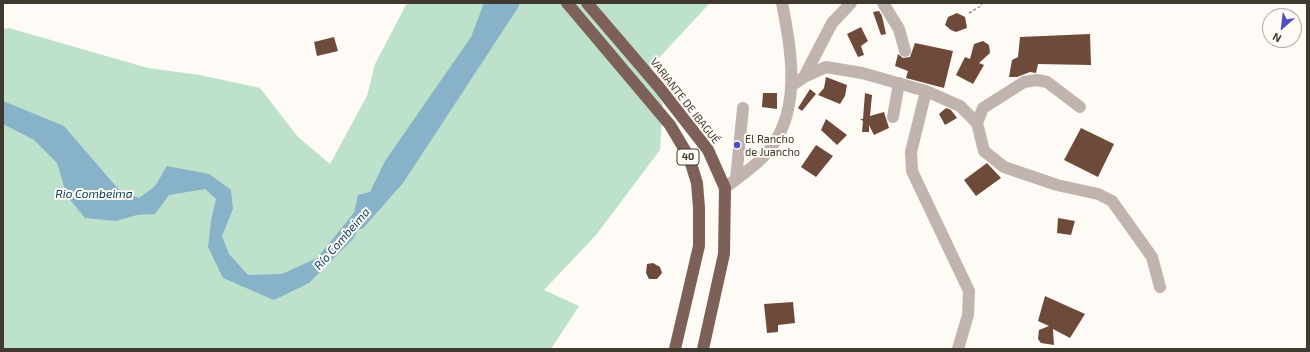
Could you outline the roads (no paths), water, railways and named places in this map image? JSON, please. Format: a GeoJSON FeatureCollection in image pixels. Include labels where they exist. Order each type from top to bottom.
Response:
{"type":"FeatureCollection","features":[{"type":"Feature","properties":{"kind":"highway","name":"40"},"geometry":{"type":"LineString","coordinates":[[567,3],[670,125],[689,157],[697,183],[699,208],[699,246],[676,349]]}},
{"type":"Feature","properties":{"kind":"highway","name":"VARIANTE DE IBAGUÉ"},"geometry":{"type":"LineString","coordinates":[[587,3],[658,86],[708,150],[725,188],[726,210],[724,254],[703,349]]}},
{"type":"Feature","properties":{"kind":"street"},"geometry":{"type":"LineString","coordinates":[[725,188],[763,158],[776,140],[790,104],[792,57],[782,3]]}},
{"type":"Feature","properties":{"kind":"street"},"geometry":{"type":"LineString","coordinates":[[804,77],[832,23],[851,3]]}},
{"type":"Feature","properties":{"kind":"street"},"geometry":{"type":"LineString","coordinates":[[883,3],[899,29],[905,51]]}},
{"type":"Feature","properties":{"kind":"street"},"geometry":{"type":"LineString","coordinates":[[791,86],[804,77],[826,67],[862,73],[899,83],[926,91],[960,106],[966,110],[977,123],[984,152],[1004,167],[1057,185],[1098,194],[1112,201],[1152,257],[1160,286]]}},
{"type":"Feature","properties":{"kind":"street"},"geometry":{"type":"LineString","coordinates":[[977,123],[983,108],[1024,82],[1037,80],[1047,82],[1080,107]]}},
{"type":"Feature","properties":{"kind":"street"},"geometry":{"type":"LineString","coordinates":[[893,117],[899,83]]}},
{"type":"Feature","properties":{"kind":"street"},"geometry":{"type":"LineString","coordinates":[[926,91],[911,152],[912,171],[969,292],[968,315],[958,349]]}},
{"type":"Feature","properties":{"kind":"street"},"geometry":{"type":"LineString","coordinates":[[736,179],[743,108]]}},
{"type":"Feature","properties":{"kind":"water","name":"Rio Combeima"},"geometry":{"type":"Polygon","coordinates":[[[484,3],[501,3],[462,66],[386,181],[353,239],[309,283],[274,300],[223,278],[208,247],[211,221],[216,199],[205,189],[169,195],[155,214],[137,215],[116,221],[85,218],[67,196],[57,163],[34,140],[3,124],[3,101],[64,126],[120,191],[139,198],[155,186],[167,166],[209,174],[231,190],[233,209],[222,236],[229,254],[248,275],[282,274],[317,258],[354,213],[358,195],[370,192],[385,161],[471,37],[484,3]]]}},
{"type":"Feature","properties":{"kind":"waterway","name":"Río Combeima"},"geometry":{"type":"LineString","coordinates":[[358,221],[396,178],[511,3]]}},
{"type":"Feature","properties":{"kind":"place","name":"El Rancho de Juancho"},"geometry":{"type":"Point","coordinates":[737,145]}}]}
